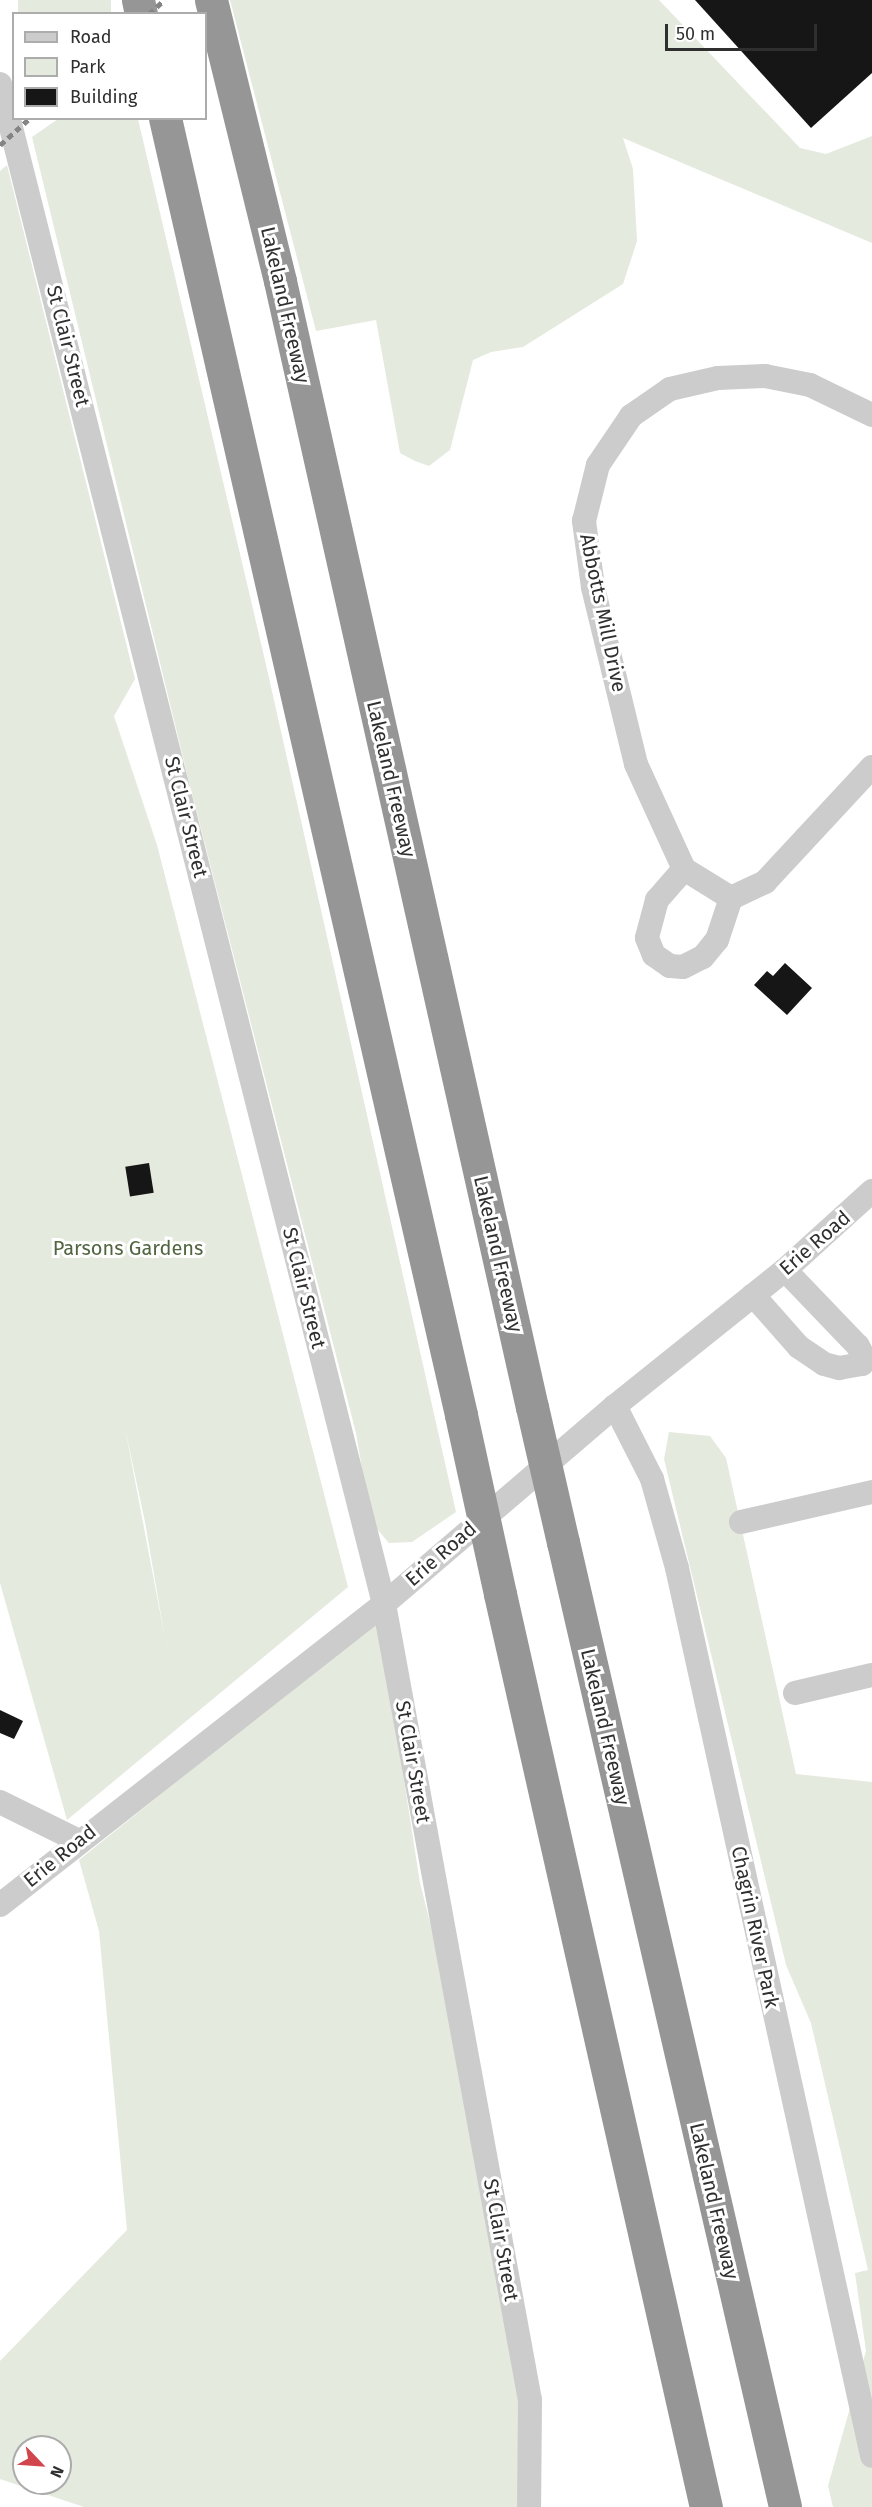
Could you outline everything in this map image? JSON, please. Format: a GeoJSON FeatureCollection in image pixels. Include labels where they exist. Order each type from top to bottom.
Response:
{"type":"FeatureCollection","features":[{"type":"Feature","properties":{"kind":"highway","name":"Lakeland Freeway"},"geometry":{"type":"LineString","coordinates":[[211,0],[282,293],[532,1407],[785,2507]]}},
{"type":"Feature","properties":{"kind":"highway"},"geometry":{"type":"LineString","coordinates":[[165,120],[461,1415],[706,2507]]}},
{"type":"Feature","properties":{"kind":"highway"},"geometry":{"type":"LineString","coordinates":[[758,2393],[810,2507]]}},
{"type":"Feature","properties":{"kind":"street","name":"St Clair Street"},"geometry":{"type":"LineString","coordinates":[[0,84],[384,1604],[530,2400],[529,2507]]}},
{"type":"Feature","properties":{"kind":"street","name":"Abbotts Mill Drive"},"geometry":{"type":"LineString","coordinates":[[684,869],[636,764],[593,587],[584,521],[598,465],[631,416],[670,389],[718,378],[765,376],[810,385],[872,415]]}},
{"type":"Feature","properties":{"kind":"street"},"geometry":{"type":"LineString","coordinates":[[731,898],[684,869],[657,900],[649,922],[647,938],[654,956],[670,966],[683,967],[703,957],[717,939],[731,898],[765,882],[872,767]]}},
{"type":"Feature","properties":{"kind":"street","name":"Erie Road"},"geometry":{"type":"LineString","coordinates":[[0,1905],[384,1604],[615,1406],[785,1270],[872,1191]]}},
{"type":"Feature","properties":{"kind":"street"},"geometry":{"type":"LineString","coordinates":[[753,1295],[799,1347],[824,1364],[839,1368],[867,1367],[858,1346],[785,1270]]}},
{"type":"Feature","properties":{"kind":"street","name":"Chagrin River Park"},"geometry":{"type":"LineString","coordinates":[[615,1406],[652,1479],[677,1568],[872,2456]]}},
{"type":"Feature","properties":{"kind":"street"},"geometry":{"type":"LineString","coordinates":[[741,1522],[872,1492]]}},
{"type":"Feature","properties":{"kind":"street"},"geometry":{"type":"LineString","coordinates":[[795,1693],[872,1675]]}},
{"type":"Feature","properties":{"kind":"street"},"geometry":{"type":"LineString","coordinates":[[0,1802],[79,1841]]}},
{"type":"Feature","properties":{"kind":"green space"},"geometry":{"type":"Polygon","coordinates":[[[18,0],[111,0],[111,12],[18,12],[18,0]]]}},
{"type":"Feature","properties":{"kind":"green space"},"geometry":{"type":"Polygon","coordinates":[[[230,0],[659,0],[800,148],[826,154],[872,136],[872,243],[623,138],[633,169],[637,241],[623,284],[523,347],[491,352],[473,360],[450,450],[429,466],[415,461],[400,453],[376,320],[316,331],[230,0]]]}},
{"type":"Feature","properties":{"kind":"green space"},"geometry":{"type":"Polygon","coordinates":[[[57,120],[138,120],[267,669],[456,1512],[412,1542],[389,1543],[371,1522],[356,1433],[189,782],[32,137],[57,120]]]}},
{"type":"Feature","properties":{"kind":"green space","name":"Parsons Gardens"},"geometry":{"type":"Polygon","coordinates":[[[7,165],[135,679],[114,716],[157,845],[348,1587],[67,1820],[0,1583],[0,171],[7,165]],[[125,1428],[165,1640],[145,1522],[125,1428]]]}},
{"type":"Feature","properties":{"kind":"green space"},"geometry":{"type":"Polygon","coordinates":[[[669,1432],[710,1436],[726,1458],[796,1774],[872,1782],[872,2507],[833,2507],[828,2486],[866,2351],[855,2273],[868,2270],[811,2023],[786,1965],[664,1459],[669,1432]]]}},
{"type":"Feature","properties":{"kind":"green space"},"geometry":{"type":"Polygon","coordinates":[[[379,1619],[420,1883],[440,1962],[518,2374],[520,2507],[84,2507],[48,2495],[72,2495],[72,2435],[12,2435],[12,2483],[0,2479],[0,2361],[127,2230],[99,1931],[79,1860],[379,1619]]]}},
{"type":"Feature","properties":{"kind":"building"},"geometry":{"type":"Polygon","coordinates":[[[695,0],[872,0],[872,73],[811,128],[695,0]]]}},
{"type":"Feature","properties":{"kind":"building"},"geometry":{"type":"Polygon","coordinates":[[[785,963],[812,988],[787,1015],[754,985],[767,971],[773,976],[785,963]]]}},
{"type":"Feature","properties":{"kind":"building"},"geometry":{"type":"Polygon","coordinates":[[[149,1163],[154,1193],[130,1196],[125,1167],[149,1163]]]}},
{"type":"Feature","properties":{"kind":"building"},"geometry":{"type":"Polygon","coordinates":[[[0,1710],[23,1721],[14,1739],[0,1733],[0,1710]]]}},
{"type":"Feature","properties":{"kind":"railway"},"geometry":{"type":"LineString","coordinates":[[151,12],[164,0]]}},
{"type":"Feature","properties":{"kind":"railway"},"geometry":{"type":"LineString","coordinates":[[0,145],[28,120]]}}]}
